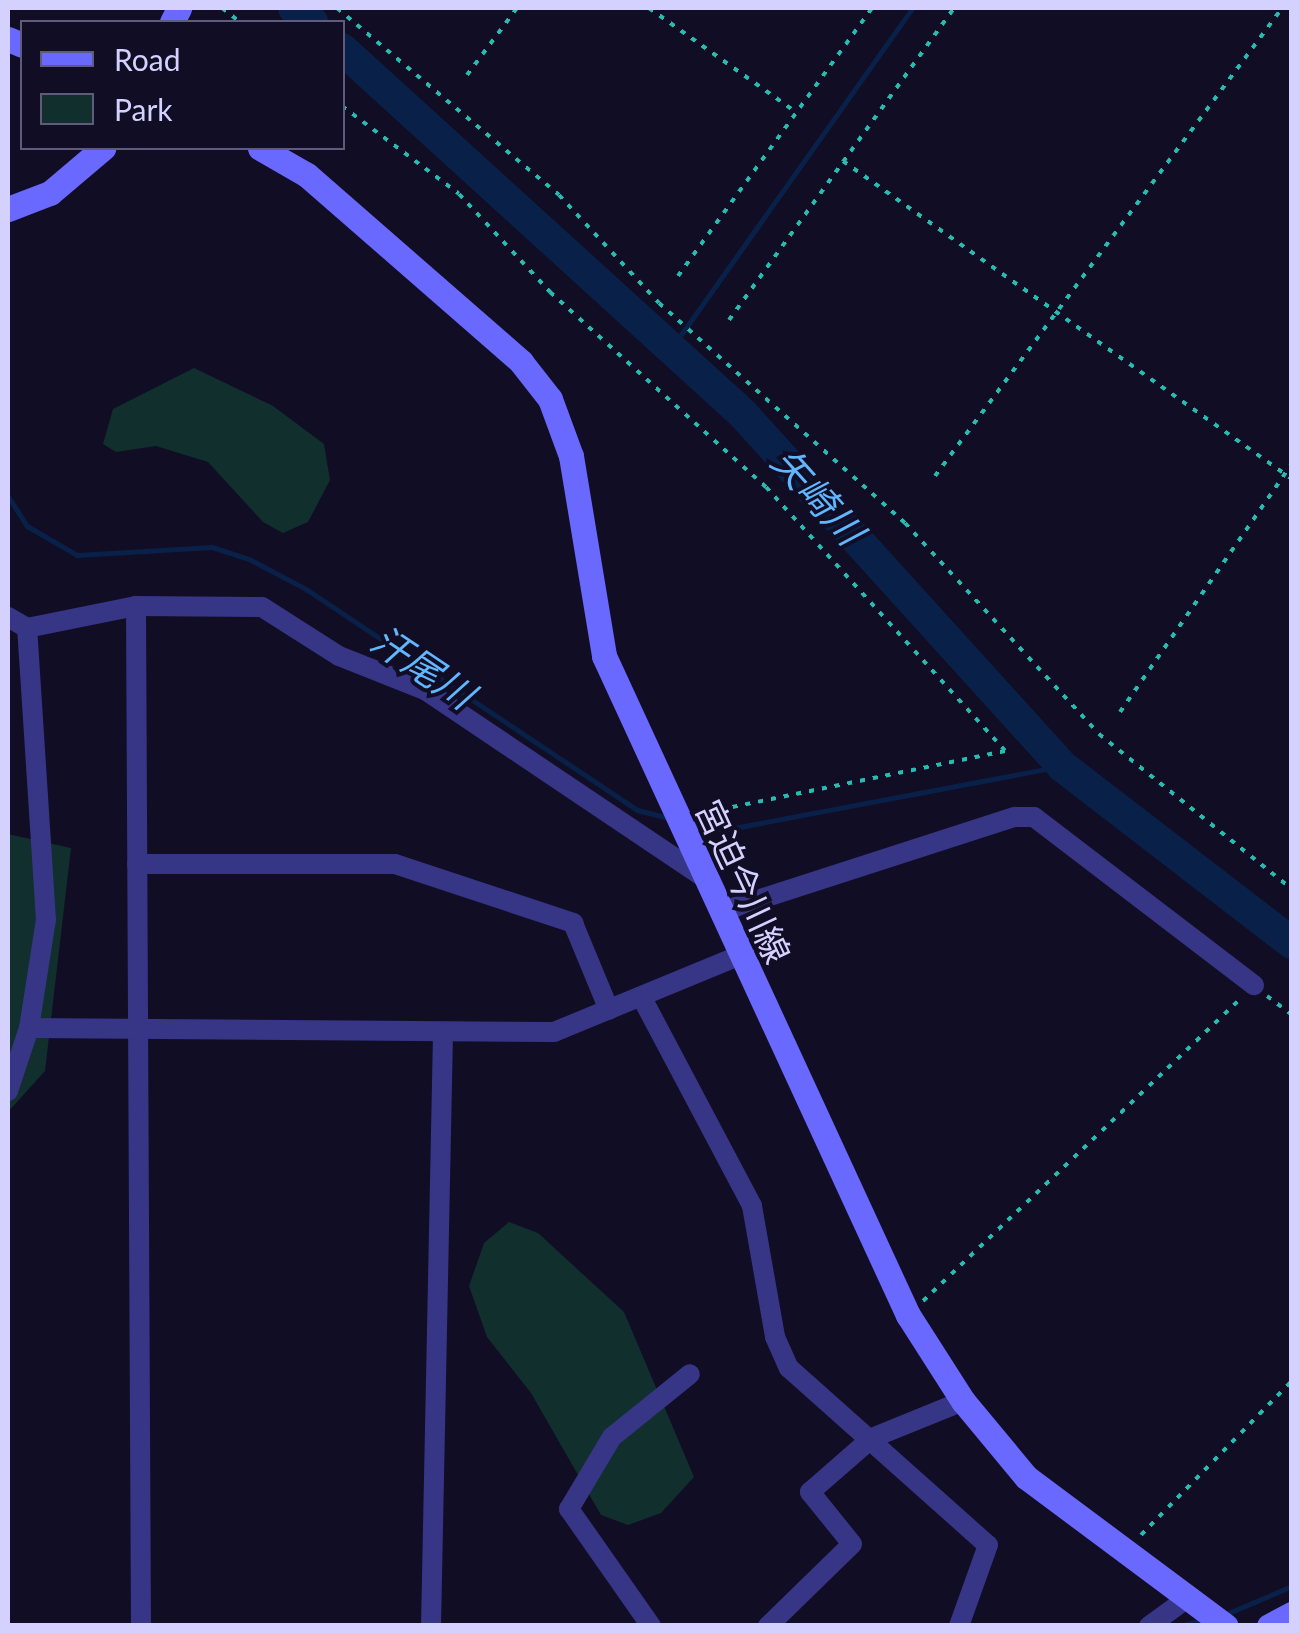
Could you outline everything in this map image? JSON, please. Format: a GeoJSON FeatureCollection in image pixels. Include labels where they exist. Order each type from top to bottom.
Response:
{"type":"FeatureCollection","features":[{"type":"Feature","properties":{"kind":"main road"},"geometry":{"type":"LineString","coordinates":[[8,210],[50,193],[102,150]]}},
{"type":"Feature","properties":{"kind":"main road","name":"宮迫今川線"},"geometry":{"type":"LineString","coordinates":[[263,150],[307,175],[521,362],[550,399],[571,456],[604,656],[674,819],[908,1315],[962,1401],[1026,1476],[1128,1548],[1226,1626]]}},
{"type":"Feature","properties":{"kind":"main road"},"geometry":{"type":"LineString","coordinates":[[1269,1626],[1292,1614]]}},
{"type":"Feature","properties":{"kind":"street"},"geometry":{"type":"LineString","coordinates":[[136,606],[141,1626]]}},
{"type":"Feature","properties":{"kind":"street"},"geometry":{"type":"LineString","coordinates":[[8,616],[26,628],[136,606],[262,608],[338,656],[425,690],[703,876]]}},
{"type":"Feature","properties":{"kind":"street"},"geometry":{"type":"LineString","coordinates":[[8,1090],[30,1028],[42,970],[47,868],[26,628]]}},
{"type":"Feature","properties":{"kind":"street"},"geometry":{"type":"LineString","coordinates":[[720,912],[1015,817],[1034,817],[1254,985]]}},
{"type":"Feature","properties":{"kind":"street"},"geometry":{"type":"LineString","coordinates":[[136,864],[394,864],[573,924],[608,1010]]}},
{"type":"Feature","properties":{"kind":"street"},"geometry":{"type":"LineString","coordinates":[[30,1028],[554,1032],[741,955]]}},
{"type":"Feature","properties":{"kind":"street"},"geometry":{"type":"LineString","coordinates":[[642,998],[752,1206],[784,1359],[988,1545],[959,1626]]}},
{"type":"Feature","properties":{"kind":"street"},"geometry":{"type":"LineString","coordinates":[[431,1626],[443,1032]]}},
{"type":"Feature","properties":{"kind":"street"},"geometry":{"type":"LineString","coordinates":[[652,1626],[568,1509],[612,1436],[690,1374]]}},
{"type":"Feature","properties":{"kind":"street"},"geometry":{"type":"LineString","coordinates":[[768,1626],[852,1544],[810,1492],[872,1438],[962,1401]]}},
{"type":"Feature","properties":{"kind":"street"},"geometry":{"type":"LineString","coordinates":[[1148,1626],[1189,1597]]}},
{"type":"Feature","properties":{"kind":"path"},"geometry":{"type":"LineString","coordinates":[[337,8],[559,194],[658,304],[904,522],[1099,734],[1292,889]]}},
{"type":"Feature","properties":{"kind":"path"},"geometry":{"type":"LineString","coordinates":[[467,75],[518,8]]}},
{"type":"Feature","properties":{"kind":"path"},"geometry":{"type":"LineString","coordinates":[[649,8],[796,112]]}},
{"type":"Feature","properties":{"kind":"path"},"geometry":{"type":"LineString","coordinates":[[678,276],[872,8]]}},
{"type":"Feature","properties":{"kind":"path"},"geometry":{"type":"LineString","coordinates":[[730,320],[954,8]]}},
{"type":"Feature","properties":{"kind":"path"},"geometry":{"type":"LineString","coordinates":[[935,476],[1282,8]]}},
{"type":"Feature","properties":{"kind":"path"},"geometry":{"type":"LineString","coordinates":[[345,108],[459,194],[550,292],[766,487],[1005,752],[674,819]]}},
{"type":"Feature","properties":{"kind":"path"},"geometry":{"type":"LineString","coordinates":[[843,161],[1292,479]]}},
{"type":"Feature","properties":{"kind":"path"},"geometry":{"type":"LineString","coordinates":[[1120,712],[1292,464]]}},
{"type":"Feature","properties":{"kind":"path"},"geometry":{"type":"LineString","coordinates":[[908,1315],[1254,985],[1292,1015]]}},
{"type":"Feature","properties":{"kind":"path"},"geometry":{"type":"LineString","coordinates":[[1128,1548],[1292,1381]]}},
{"type":"Feature","properties":{"kind":"green space"},"geometry":{"type":"Polygon","coordinates":[[[194,368],[273,406],[324,444],[330,480],[308,522],[283,533],[263,522],[208,462],[156,446],[116,452],[103,444],[113,409],[194,368]]]}},
{"type":"Feature","properties":{"kind":"green space"},"geometry":{"type":"Polygon","coordinates":[[[8,834],[71,848],[45,1071],[8,1112],[8,834]]]}},
{"type":"Feature","properties":{"kind":"green space"},"geometry":{"type":"Polygon","coordinates":[[[509,1222],[538,1233],[624,1312],[694,1477],[661,1513],[628,1525],[601,1515],[531,1393],[487,1337],[469,1286],[484,1243],[509,1222]]]}},
{"type":"Feature","properties":{"kind":"waterway","name":"矢崎川"},"geometry":{"type":"LineString","coordinates":[[294,8],[309,20]]}},
{"type":"Feature","properties":{"kind":"waterway"},"geometry":{"type":"LineString","coordinates":[[673,346],[912,8]]}},
{"type":"Feature","properties":{"kind":"waterway","name":"矢崎川"},"geometry":{"type":"LineString","coordinates":[[345,52],[742,413],[1062,766],[1292,943]]}},
{"type":"Feature","properties":{"kind":"waterway","name":"汗尾川"},"geometry":{"type":"LineString","coordinates":[[8,496],[27,526],[77,555],[212,547],[249,559],[306,589],[637,810],[668,818]]}},
{"type":"Feature","properties":{"kind":"waterway"},"geometry":{"type":"LineString","coordinates":[[693,824],[718,831],[1062,766]]}},
{"type":"Feature","properties":{"kind":"waterway"},"geometry":{"type":"LineString","coordinates":[[1226,1614],[1292,1586]]}},
{"type":"Feature","properties":{"kind":"waterway"},"geometry":{"type":"LineString","coordinates":[[1180,1626],[1201,1620]]}}]}
